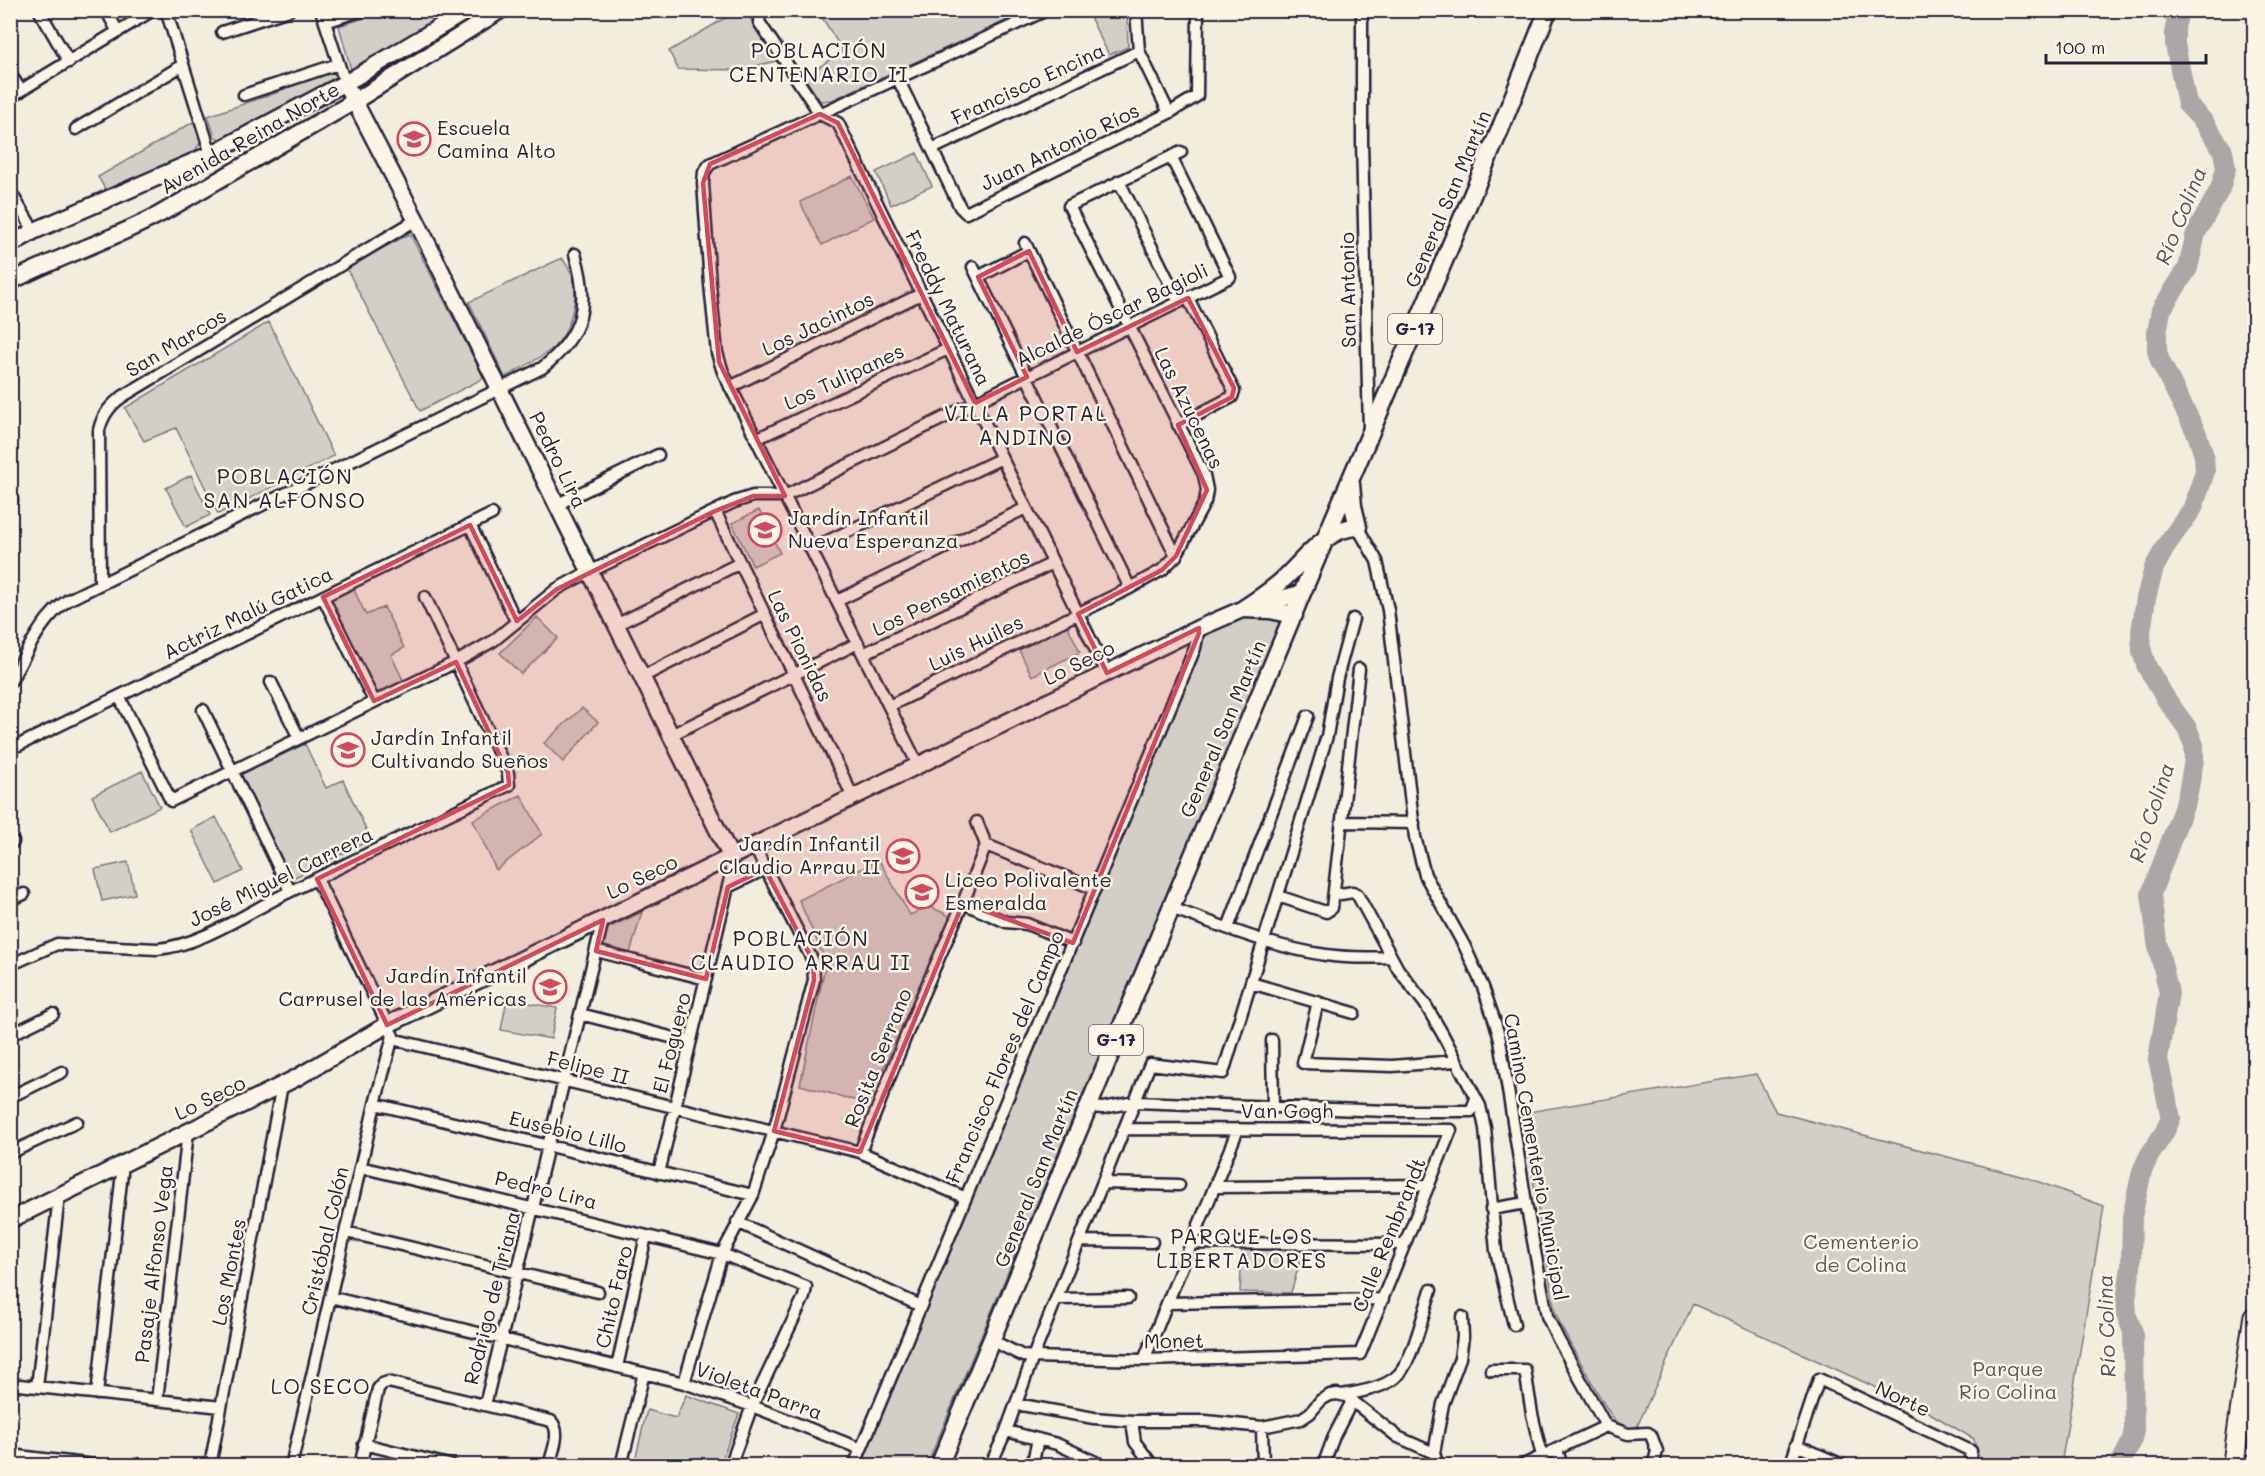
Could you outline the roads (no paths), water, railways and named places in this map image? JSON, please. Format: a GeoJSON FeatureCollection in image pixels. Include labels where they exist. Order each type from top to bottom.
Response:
{"type":"FeatureCollection","features":[{"type":"Feature","properties":{"kind":"highway"},"geometry":{"type":"LineString","coordinates":[[2233,1466],[2254,1318]]}},
{"type":"Feature","properties":{"kind":"main road","name":"General San Martín"},"geometry":{"type":"LineString","coordinates":[[939,1466],[1302,593],[1351,483],[1548,10]]}},
{"type":"Feature","properties":{"kind":"main road"},"geometry":{"type":"LineString","coordinates":[[1243,609],[1277,585],[1338,530],[1358,527],[1351,483]]}},
{"type":"Feature","properties":{"kind":"main road"},"geometry":{"type":"LineString","coordinates":[[1243,609],[1270,610],[1294,615]]}},
{"type":"Feature","properties":{"kind":"street"},"geometry":{"type":"LineString","coordinates":[[39,10],[69,62]]}},
{"type":"Feature","properties":{"kind":"street"},"geometry":{"type":"LineString","coordinates":[[106,10],[118,32]]}},
{"type":"Feature","properties":{"kind":"street"},"geometry":{"type":"LineString","coordinates":[[10,97],[153,10]]}},
{"type":"Feature","properties":{"kind":"street"},"geometry":{"type":"LineString","coordinates":[[165,10],[211,154]]}},
{"type":"Feature","properties":{"kind":"street"},"geometry":{"type":"LineString","coordinates":[[222,32],[290,10]]}},
{"type":"Feature","properties":{"kind":"street"},"geometry":{"type":"LineString","coordinates":[[345,83],[323,16],[363,10]]}},
{"type":"Feature","properties":{"kind":"street","name":"Avenida Reina Norte"},"geometry":{"type":"LineString","coordinates":[[10,245],[34,231],[211,154],[345,83],[468,10]]}},
{"type":"Feature","properties":{"kind":"street"},"geometry":{"type":"LineString","coordinates":[[918,765],[723,372],[717,353],[704,172],[710,164],[1047,10]]}},
{"type":"Feature","properties":{"kind":"street"},"geometry":{"type":"LineString","coordinates":[[1136,10],[1139,51],[1169,113]]}},
{"type":"Feature","properties":{"kind":"street","name":"Juan Antonio Ríos"},"geometry":{"type":"LineString","coordinates":[[932,149],[960,207],[966,213],[1169,113],[1197,96],[1198,10]]}},
{"type":"Feature","properties":{"kind":"street","name":"San Antonio"},"geometry":{"type":"LineString","coordinates":[[1362,10],[1362,141],[1369,438]]}},
{"type":"Feature","properties":{"kind":"street","name":"Avenida Reina Norte"},"geometry":{"type":"LineString","coordinates":[[10,282],[58,259],[128,232],[355,101],[501,11]]}},
{"type":"Feature","properties":{"kind":"street","name":"Freddy Maturana"},"geometry":{"type":"LineString","coordinates":[[758,11],[759,22],[819,114],[838,123],[1107,673]]}},
{"type":"Feature","properties":{"kind":"street","name":"Francisco Encina"},"geometry":{"type":"LineString","coordinates":[[932,149],[1139,51]]}},
{"type":"Feature","properties":{"kind":"street"},"geometry":{"type":"LineString","coordinates":[[244,95],[338,64]]}},
{"type":"Feature","properties":{"kind":"street"},"geometry":{"type":"LineString","coordinates":[[76,129],[183,65]]}},
{"type":"Feature","properties":{"kind":"street"},"geometry":{"type":"LineString","coordinates":[[10,74],[21,91]]}},
{"type":"Feature","properties":{"kind":"street"},"geometry":{"type":"LineString","coordinates":[[898,79],[932,149]]}},
{"type":"Feature","properties":{"kind":"street","name":"Pedro Lira"},"geometry":{"type":"LineString","coordinates":[[345,83],[416,220],[731,857]]}},
{"type":"Feature","properties":{"kind":"street","name":"Alcalde Óscar Bagioli"},"geometry":{"type":"LineString","coordinates":[[784,496],[1230,277],[1176,154],[1119,182]]}},
{"type":"Feature","properties":{"kind":"street"},"geometry":{"type":"LineString","coordinates":[[1119,182],[1234,391],[1232,398],[1178,425]]}},
{"type":"Feature","properties":{"kind":"street","name":"Las Azucenas"},"geometry":{"type":"LineString","coordinates":[[1078,614],[1162,570],[1176,556],[1205,502],[1207,490],[1204,475],[1069,206],[1119,182]]}},
{"type":"Feature","properties":{"kind":"street"},"geometry":{"type":"LineString","coordinates":[[10,191],[34,231]]}},
{"type":"Feature","properties":{"kind":"street","name":"San Marcos"},"geometry":{"type":"LineString","coordinates":[[100,584],[99,430],[104,415],[113,404],[416,220]]}},
{"type":"Feature","properties":{"kind":"street"},"geometry":{"type":"LineString","coordinates":[[1130,588],[975,272],[1027,247],[1176,556]]}},
{"type":"Feature","properties":{"kind":"street"},"geometry":{"type":"LineString","coordinates":[[10,682],[50,615],[68,600],[542,368],[570,341],[579,319],[584,296],[582,277],[575,254]]}},
{"type":"Feature","properties":{"kind":"street","name":"Los Jacintos"},"geometry":{"type":"LineString","coordinates":[[730,387],[921,294]]}},
{"type":"Feature","properties":{"kind":"street","name":"Los Tulipanes"},"geometry":{"type":"LineString","coordinates":[[756,438],[948,349]]}},
{"type":"Feature","properties":{"kind":"street"},"geometry":{"type":"LineString","coordinates":[[556,505],[657,455]]}},
{"type":"Feature","properties":{"kind":"street"},"geometry":{"type":"LineString","coordinates":[[811,549],[1002,458]]}},
{"type":"Feature","properties":{"kind":"street"},"geometry":{"type":"LineString","coordinates":[[119,696],[171,801],[456,662],[493,641],[557,589],[590,572],[715,511],[753,496],[784,496]]}},
{"type":"Feature","properties":{"kind":"street"},"geometry":{"type":"LineString","coordinates":[[837,601],[1026,508]]}},
{"type":"Feature","properties":{"kind":"street","name":"Camino Cementerio Municipal"},"geometry":{"type":"LineString","coordinates":[[1340,508],[1358,527],[1377,561],[1388,610],[1417,850],[1425,876],[1465,946],[1483,987],[1500,1040],[1547,1316],[1606,1425]]}},
{"type":"Feature","properties":{"kind":"street","name":"Las Pionidas"},"geometry":{"type":"LineString","coordinates":[[715,511],[853,797]]}},
{"type":"Feature","properties":{"kind":"street","name":"Actriz Malú Gatica"},"geometry":{"type":"LineString","coordinates":[[19,745],[492,514]]}},
{"type":"Feature","properties":{"kind":"street"},"geometry":{"type":"LineString","coordinates":[[470,525],[516,621]]}},
{"type":"Feature","properties":{"kind":"street"},"geometry":{"type":"LineString","coordinates":[[616,625],[740,562]]}},
{"type":"Feature","properties":{"kind":"street","name":"Los Pensamientos"},"geometry":{"type":"LineString","coordinates":[[863,654],[1053,563]]}},
{"type":"Feature","properties":{"kind":"street","name":"Lo Seco"},"geometry":{"type":"LineString","coordinates":[[10,1220],[390,1032],[603,920],[1198,628],[1243,609],[1302,593]]}},
{"type":"Feature","properties":{"kind":"street"},"geometry":{"type":"LineString","coordinates":[[323,597],[375,701]]}},
{"type":"Feature","properties":{"kind":"street"},"geometry":{"type":"LineString","coordinates":[[425,597],[456,662]]}},
{"type":"Feature","properties":{"kind":"street"},"geometry":{"type":"LineString","coordinates":[[642,677],[765,614]]}},
{"type":"Feature","properties":{"kind":"street","name":"Luis Huiles"},"geometry":{"type":"LineString","coordinates":[[889,706],[1078,614]]}},
{"type":"Feature","properties":{"kind":"street"},"geometry":{"type":"LineString","coordinates":[[990,1466],[1006,1431],[1150,1064],[1223,1073],[1328,736],[1336,678],[1353,619]]}},
{"type":"Feature","properties":{"kind":"street","name":"Francisco Flores del Campo"},"geometry":{"type":"LineString","coordinates":[[854,1466],[1195,648],[1198,628]]}},
{"type":"Feature","properties":{"kind":"street","name":"Los Pensamientos"},"geometry":{"type":"LineString","coordinates":[[671,735],[858,643]]}},
{"type":"Feature","properties":{"kind":"street","name":"José Miguel Carrera"},"geometry":{"type":"LineString","coordinates":[[10,965],[57,944],[174,948],[509,785],[508,773],[456,662]]}},
{"type":"Feature","properties":{"kind":"street"},"geometry":{"type":"LineString","coordinates":[[1278,896],[1328,912],[1332,908],[1359,669]]}},
{"type":"Feature","properties":{"kind":"street"},"geometry":{"type":"LineString","coordinates":[[271,682],[299,738]]}},
{"type":"Feature","properties":{"kind":"street"},"geometry":{"type":"LineString","coordinates":[[203,710],[290,891]]}},
{"type":"Feature","properties":{"kind":"street"},"geometry":{"type":"LineString","coordinates":[[1228,928],[1308,716]]}},
{"type":"Feature","properties":{"kind":"street"},"geometry":{"type":"LineString","coordinates":[[977,822],[986,845],[1095,889]]}},
{"type":"Feature","properties":{"kind":"street"},"geometry":{"type":"LineString","coordinates":[[1342,822],[1414,824]]}},
{"type":"Feature","properties":{"kind":"street","name":"Rosita Serrano"},"geometry":{"type":"LineString","coordinates":[[860,1152],[919,1003],[986,845]]}},
{"type":"Feature","properties":{"kind":"street"},"geometry":{"type":"LineString","coordinates":[[684,1383],[722,1254],[753,1196],[774,1131],[813,980],[813,961],[754,846]]}},
{"type":"Feature","properties":{"kind":"street","name":"El Foguero"},"geometry":{"type":"LineString","coordinates":[[659,1173],[728,886],[732,866],[731,857]]}},
{"type":"Feature","properties":{"kind":"street"},"geometry":{"type":"LineString","coordinates":[[728,886],[765,869]]}},
{"type":"Feature","properties":{"kind":"street"},"geometry":{"type":"LineString","coordinates":[[317,879],[390,1032]]}},
{"type":"Feature","properties":{"kind":"street"},"geometry":{"type":"LineString","coordinates":[[1334,895],[1353,892],[1357,894],[1391,957],[1434,1018],[1476,1099],[1485,1128],[1491,1209],[1500,1276],[1514,1325]]}},
{"type":"Feature","properties":{"kind":"street"},"geometry":{"type":"LineString","coordinates":[[10,900],[24,894]]}},
{"type":"Feature","properties":{"kind":"street"},"geometry":{"type":"LineString","coordinates":[[963,903],[1006,922],[1027,924],[1072,943]]}},
{"type":"Feature","properties":{"kind":"street"},"geometry":{"type":"LineString","coordinates":[[1171,908],[1264,940],[1323,955],[1391,957]]}},
{"type":"Feature","properties":{"kind":"street","name":"Rodrigo de Triana"},"geometry":{"type":"LineString","coordinates":[[485,1405],[603,920]]}},
{"type":"Feature","properties":{"kind":"street"},"geometry":{"type":"LineString","coordinates":[[596,951],[706,979]]}},
{"type":"Feature","properties":{"kind":"street"},"geometry":{"type":"LineString","coordinates":[[1251,983],[1353,1013]]}},
{"type":"Feature","properties":{"kind":"street"},"geometry":{"type":"LineString","coordinates":[[1318,1002],[1303,1063],[1392,1066],[1456,1061]]}},
{"type":"Feature","properties":{"kind":"street"},"geometry":{"type":"LineString","coordinates":[[10,1035],[53,1014]]}},
{"type":"Feature","properties":{"kind":"street"},"geometry":{"type":"LineString","coordinates":[[580,1014],[690,1042]]}},
{"type":"Feature","properties":{"kind":"street","name":"Felipe II"},"geometry":{"type":"LineString","coordinates":[[390,1032],[564,1080],[860,1152],[966,1198]]}},
{"type":"Feature","properties":{"kind":"street","name":"Cristóbal Colón"},"geometry":{"type":"LineString","coordinates":[[291,1466],[390,1032]]}},
{"type":"Feature","properties":{"kind":"street"},"geometry":{"type":"LineString","coordinates":[[1272,1040],[1272,1107]]}},
{"type":"Feature","properties":{"kind":"street"},"geometry":{"type":"LineString","coordinates":[[10,1097],[62,1072]]}},
{"type":"Feature","properties":{"kind":"street","name":"Los Montes"},"geometry":{"type":"LineString","coordinates":[[210,1466],[282,1085]]}},
{"type":"Feature","properties":{"kind":"street"},"geometry":{"type":"LineString","coordinates":[[1088,1107],[1104,1108],[1135,1102],[1471,1111],[1476,1099]]}},
{"type":"Feature","properties":{"kind":"street","name":"Eusebio Lillo"},"geometry":{"type":"LineString","coordinates":[[375,1104],[753,1196]]}},
{"type":"Feature","properties":{"kind":"street"},"geometry":{"type":"LineString","coordinates":[[10,1153],[77,1122]]}},
{"type":"Feature","properties":{"kind":"street","name":"Van Gogh"},"geometry":{"type":"LineString","coordinates":[[1124,1129],[1450,1130]]}},
{"type":"Feature","properties":{"kind":"street"},"geometry":{"type":"LineString","coordinates":[[1144,1360],[1238,1129]]}},
{"type":"Feature","properties":{"kind":"street","name":"Calle Rembrandt"},"geometry":{"type":"LineString","coordinates":[[1360,1354],[1450,1130]]}},
{"type":"Feature","properties":{"kind":"street","name":"Pasaje Alfonso Vega"},"geometry":{"type":"LineString","coordinates":[[157,1400],[188,1132]]}},
{"type":"Feature","properties":{"kind":"street"},"geometry":{"type":"LineString","coordinates":[[97,1394],[123,1164]]}},
{"type":"Feature","properties":{"kind":"street","name":"Pedro Lira"},"geometry":{"type":"LineString","coordinates":[[360,1167],[722,1254],[806,1287],[804,1297],[752,1406]]}},
{"type":"Feature","properties":{"kind":"street"},"geometry":{"type":"LineString","coordinates":[[1103,1183],[1179,1185]]}},
{"type":"Feature","properties":{"kind":"street"},"geometry":{"type":"LineString","coordinates":[[1215,1187],[1429,1185]]}},
{"type":"Feature","properties":{"kind":"street"},"geometry":{"type":"LineString","coordinates":[[37,1387],[59,1196]]}},
{"type":"Feature","properties":{"kind":"street"},"geometry":{"type":"LineString","coordinates":[[1491,1209],[1526,1203]]}},
{"type":"Feature","properties":{"kind":"street"},"geometry":{"type":"LineString","coordinates":[[738,1222],[921,1306]]}},
{"type":"Feature","properties":{"kind":"street"},"geometry":{"type":"LineString","coordinates":[[346,1232],[598,1292]]}},
{"type":"Feature","properties":{"kind":"street","name":"Chito Faro"},"geometry":{"type":"LineString","coordinates":[[617,1367],[646,1236]]}},
{"type":"Feature","properties":{"kind":"street"},"geometry":{"type":"LineString","coordinates":[[1080,1241],[1152,1242]]}},
{"type":"Feature","properties":{"kind":"street"},"geometry":{"type":"LineString","coordinates":[[1193,1243],[1404,1244]]}},
{"type":"Feature","properties":{"kind":"street"},"geometry":{"type":"LineString","coordinates":[[1016,1404],[1071,1415],[1132,1421],[1206,1420],[1262,1427],[1301,1419],[1326,1396],[1358,1392],[1379,1386],[1398,1375],[1411,1350],[1431,1290]]}},
{"type":"Feature","properties":{"kind":"street","name":"Violeta Parra"},"geometry":{"type":"LineString","coordinates":[[330,1297],[684,1383],[752,1406],[861,1449]]}},
{"type":"Feature","properties":{"kind":"street"},"geometry":{"type":"LineString","coordinates":[[1057,1299],[1128,1298]]}},
{"type":"Feature","properties":{"kind":"street"},"geometry":{"type":"LineString","coordinates":[[1167,1303],[1383,1299]]}},
{"type":"Feature","properties":{"kind":"street"},"geometry":{"type":"LineString","coordinates":[[1438,1466],[1434,1453],[1443,1404],[1460,1358],[1463,1337],[1462,1317]]}},
{"type":"Feature","properties":{"kind":"street","name":"Monet"},"geometry":{"type":"LineString","coordinates":[[992,1340],[1023,1356],[1034,1357],[1144,1360],[1360,1354]]}},
{"type":"Feature","properties":{"kind":"street"},"geometry":{"type":"LineString","coordinates":[[1491,1370],[1524,1370],[1542,1456]]}},
{"type":"Feature","properties":{"kind":"street"},"geometry":{"type":"LineString","coordinates":[[621,1466],[644,1373]]}},
{"type":"Feature","properties":{"kind":"street","name":"Norte"},"geometry":{"type":"LineString","coordinates":[[1796,1445],[1819,1378],[1971,1451],[1969,1466]]}},
{"type":"Feature","properties":{"kind":"street"},"geometry":{"type":"LineString","coordinates":[[360,1466],[377,1392],[382,1384],[391,1383],[548,1420],[556,1426],[557,1432],[549,1466]]}},
{"type":"Feature","properties":{"kind":"street"},"geometry":{"type":"LineString","coordinates":[[10,1384],[221,1407]]}},
{"type":"Feature","properties":{"kind":"street"},"geometry":{"type":"LineString","coordinates":[[1342,1395],[1398,1437],[1434,1453]]}},
{"type":"Feature","properties":{"kind":"street"},"geometry":{"type":"LineString","coordinates":[[1323,1466],[1334,1436],[1352,1401]]}},
{"type":"Feature","properties":{"kind":"street"},"geometry":{"type":"LineString","coordinates":[[730,1466],[752,1406]]}},
{"type":"Feature","properties":{"kind":"street"},"geometry":{"type":"LineString","coordinates":[[1132,1421],[1135,1442],[1153,1466]]}},
{"type":"Feature","properties":{"kind":"street"},"geometry":{"type":"LineString","coordinates":[[1521,1466],[1606,1425],[1628,1434],[1651,1434],[1657,1451],[1653,1466]]}},
{"type":"Feature","properties":{"kind":"street"},"geometry":{"type":"LineString","coordinates":[[1262,1427],[1263,1466]]}},
{"type":"Feature","properties":{"kind":"street"},"geometry":{"type":"LineString","coordinates":[[1006,1431],[1075,1451],[1104,1466]]}},
{"type":"Feature","properties":{"kind":"street"},"geometry":{"type":"LineString","coordinates":[[1032,1466],[1038,1439]]}},
{"type":"Feature","properties":{"kind":"street"},"geometry":{"type":"LineString","coordinates":[[364,1444],[453,1466]]}},
{"type":"Feature","properties":{"kind":"street"},"geometry":{"type":"LineString","coordinates":[[1790,1466],[1796,1445],[1845,1466]]}},
{"type":"Feature","properties":{"kind":"street"},"geometry":{"type":"LineString","coordinates":[[1557,1450],[1562,1466]]}},
{"type":"Feature","properties":{"kind":"street"},"geometry":{"type":"LineString","coordinates":[[10,1455],[57,1463],[103,1466]]}},
{"type":"Feature","properties":{"kind":"waterway","name":"Río Colina"},"geometry":{"type":"LineString","coordinates":[[2119,1466],[2131,1443],[2134,1430],[2133,1332],[2127,1316],[2126,1299],[2131,1267],[2132,1217],[2142,1171],[2171,1118],[2158,1059],[2169,993],[2157,942],[2151,894],[2187,798],[2194,760],[2194,745],[2187,728],[2147,667],[2142,652],[2141,632],[2146,598],[2154,568],[2167,544],[2193,508],[2205,471],[2204,456],[2197,434],[2160,361],[2157,351],[2157,333],[2161,310],[2188,268],[2196,233],[2220,189],[2226,168],[2223,151],[2203,121],[2187,104],[2175,44],[2175,28],[2179,10]]}},
{"type":"Feature","properties":{"kind":"place","name":"Escuela Camina Alto"},"geometry":{"type":"Point","coordinates":[414,139]}},
{"type":"Feature","properties":{"kind":"place","name":"Jardín Infantil Nueva Esperanza"},"geometry":{"type":"Point","coordinates":[765,530]}},
{"type":"Feature","properties":{"kind":"place","name":"Jardín Infantil Cultivando Sueños"},"geometry":{"type":"Point","coordinates":[348,750]}},
{"type":"Feature","properties":{"kind":"place","name":"Jardín Infantil Claudio Arrau II"},"geometry":{"type":"Point","coordinates":[903,856]}},
{"type":"Feature","properties":{"kind":"place","name":"Liceo Polivalente Esmeralda"},"geometry":{"type":"Point","coordinates":[922,892]}},
{"type":"Feature","properties":{"kind":"place","name":"Jardín Infantil Carrusel de las Américas"},"geometry":{"type":"Point","coordinates":[550,987]}},
{"type":"Feature","properties":{"kind":"district","name":"POBLACIÓN CENTENARIO II"},"geometry":{"type":"Point","coordinates":[819,63]}},
{"type":"Feature","properties":{"kind":"district","name":"VILLA PORTAL ANDINO"},"geometry":{"type":"Point","coordinates":[1026,426]}},
{"type":"Feature","properties":{"kind":"district","name":"POBLACIÓN SAN ALFONSO"},"geometry":{"type":"Point","coordinates":[285,489]}},
{"type":"Feature","properties":{"kind":"district","name":"POBLACIÓN CLAUDIO ARRAU II"},"geometry":{"type":"Point","coordinates":[801,951]}},
{"type":"Feature","properties":{"kind":"district","name":"PARQUE LOS LIBERTADORES"},"geometry":{"type":"Point","coordinates":[1242,1249]}},
{"type":"Feature","properties":{"kind":"district","name":"LO SECO"},"geometry":{"type":"Point","coordinates":[321,1387]}},
{"type":"Feature","properties":{"kind":"park label","name":"Cementerio de Colina"},"geometry":{"type":"Point","coordinates":[1861,1254]}},
{"type":"Feature","properties":{"kind":"park label","name":"Parque Río Colina"},"geometry":{"type":"Point","coordinates":[2008,1380]}}]}
